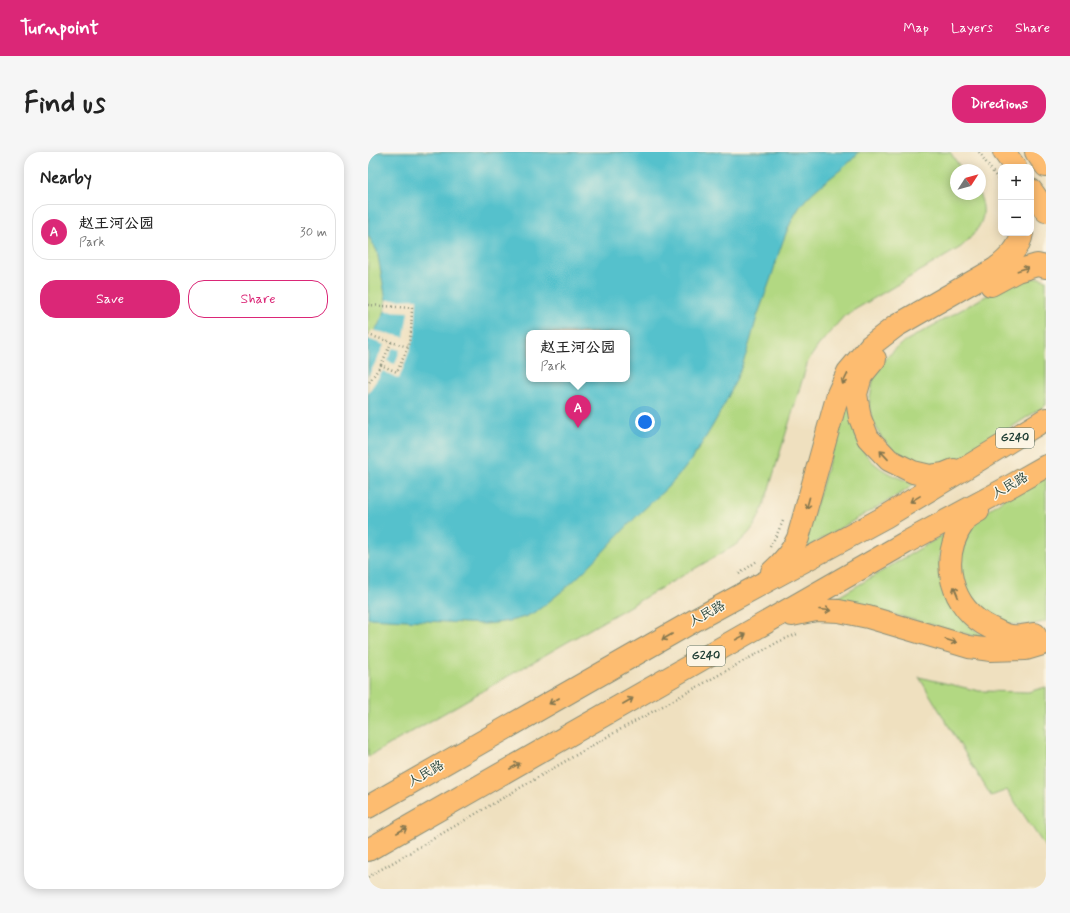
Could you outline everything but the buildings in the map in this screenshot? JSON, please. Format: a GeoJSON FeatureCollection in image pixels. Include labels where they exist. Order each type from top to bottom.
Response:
{"type":"FeatureCollection","features":[{"type":"Feature","properties":{"kind":"highway"},"geometry":{"type":"LineString","coordinates":[[1003,152],[1009,164]]}},
{"type":"Feature","properties":{"kind":"highway"},"geometry":{"type":"LineString","coordinates":[[1003,152],[1013,164]]}},
{"type":"Feature","properties":{"kind":"highway"},"geometry":{"type":"LineString","coordinates":[[1036,152],[1046,166]]}},
{"type":"Feature","properties":{"kind":"highway"},"geometry":{"type":"LineString","coordinates":[[1034,194],[1046,211]]}},
{"type":"Feature","properties":{"kind":"highway"},"geometry":{"type":"LineString","coordinates":[[739,596],[773,572],[794,547],[798,538],[838,394],[848,372],[870,346],[896,326],[995,269],[1009,258],[1022,236]]}},
{"type":"Feature","properties":{"kind":"highway"},"geometry":{"type":"LineString","coordinates":[[984,457],[944,474],[930,476],[913,472],[889,460],[868,438],[860,418],[856,394],[861,376],[886,346],[903,332],[1017,271],[1037,265],[1046,267]]}},
{"type":"Feature","properties":{"kind":"highway","name":"人民路"},"geometry":{"type":"LineString","coordinates":[[368,807],[739,596],[885,517],[1046,419]]}},
{"type":"Feature","properties":{"kind":"highway","name":"人民路"},"geometry":{"type":"LineString","coordinates":[[368,850],[905,543],[1046,466]]}},
{"type":"Feature","properties":{"kind":"highway"},"geometry":{"type":"LineString","coordinates":[[1008,488],[964,521],[954,540],[950,563],[951,580],[959,600],[973,616],[986,626],[1010,636],[1021,636],[1046,632]]}},
{"type":"Feature","properties":{"kind":"highway"},"geometry":{"type":"LineString","coordinates":[[761,626],[786,617],[816,610],[839,611],[868,617],[969,647],[991,650],[1026,649],[1046,643]]}},
{"type":"Feature","properties":{"kind":"path"},"geometry":{"type":"LineString","coordinates":[[979,152],[998,180]]}},
{"type":"Feature","properties":{"kind":"path"},"geometry":{"type":"LineString","coordinates":[[368,305],[412,308],[412,332],[408,347],[397,372],[381,365]]}},
{"type":"Feature","properties":{"kind":"path"},"geometry":{"type":"LineString","coordinates":[[368,335],[408,347]]}},
{"type":"Feature","properties":{"kind":"path"},"geometry":{"type":"LineString","coordinates":[[368,384],[381,365],[392,341]]}},
{"type":"Feature","properties":{"kind":"path"},"geometry":{"type":"LineString","coordinates":[[769,548],[776,536],[784,516]]}},
{"type":"Feature","properties":{"kind":"path"},"geometry":{"type":"LineString","coordinates":[[737,575],[760,558]]}},
{"type":"Feature","properties":{"kind":"path"},"geometry":{"type":"LineString","coordinates":[[368,877],[605,738],[778,642],[798,633]]}},
{"type":"Feature","properties":{"kind":"green space"},"geometry":{"type":"Polygon","coordinates":[[[368,152],[950,152],[958,164],[950,164],[950,200],[981,200],[983,217],[977,229],[961,247],[844,316],[818,346],[808,361],[761,511],[752,529],[734,546],[368,757],[368,152]]]}},
{"type":"Feature","properties":{"kind":"green space"},"geometry":{"type":"Polygon","coordinates":[[[1039,278],[1046,280],[1046,405],[962,458],[935,464],[924,464],[900,456],[881,437],[872,419],[869,404],[874,374],[883,361],[902,343],[995,291],[1019,280],[1039,278]]]}},
{"type":"Feature","properties":{"kind":"green space"},"geometry":{"type":"Polygon","coordinates":[[[849,394],[855,431],[858,442],[863,451],[877,466],[895,476],[915,483],[905,491],[806,548],[808,532],[849,394]]]}},
{"type":"Feature","properties":{"kind":"green space"},"geometry":{"type":"Polygon","coordinates":[[[1046,474],[1046,621],[1031,625],[1015,625],[999,621],[980,610],[974,603],[965,587],[960,564],[962,547],[969,532],[984,514],[1004,499],[1046,474]]]}},
{"type":"Feature","properties":{"kind":"green space"},"geometry":{"type":"Polygon","coordinates":[[[941,536],[945,536],[939,557],[941,571],[967,624],[989,640],[835,599],[941,536]]]}},
{"type":"Feature","properties":{"kind":"green space"},"geometry":{"type":"Polygon","coordinates":[[[919,677],[979,691],[1028,692],[1046,687],[1046,848],[1007,790],[991,796],[919,677]]]}},
{"type":"Feature","properties":{"kind":"water"},"geometry":{"type":"Polygon","coordinates":[[[368,152],[859,152],[845,166],[813,192],[805,200],[794,216],[780,249],[746,355],[736,379],[726,401],[702,444],[683,471],[586,569],[563,590],[534,613],[506,622],[484,624],[368,618],[368,340],[379,324],[385,311],[386,300],[377,251],[368,235],[368,152]]]}},
{"type":"Feature","properties":{"kind":"pier"},"geometry":{"type":"Polygon","coordinates":[[[417,299],[415,334],[399,379],[383,371],[368,393],[368,377],[384,345],[368,339],[368,336],[372,330],[404,337],[408,312],[385,311],[386,300],[417,299]],[[393,348],[387,361],[395,364],[400,350],[393,348]]]}},
{"type":"Feature","properties":{"kind":"place","name":"赵王河公园"},"geometry":{"type":"Point","coordinates":[578,428]}}]}
